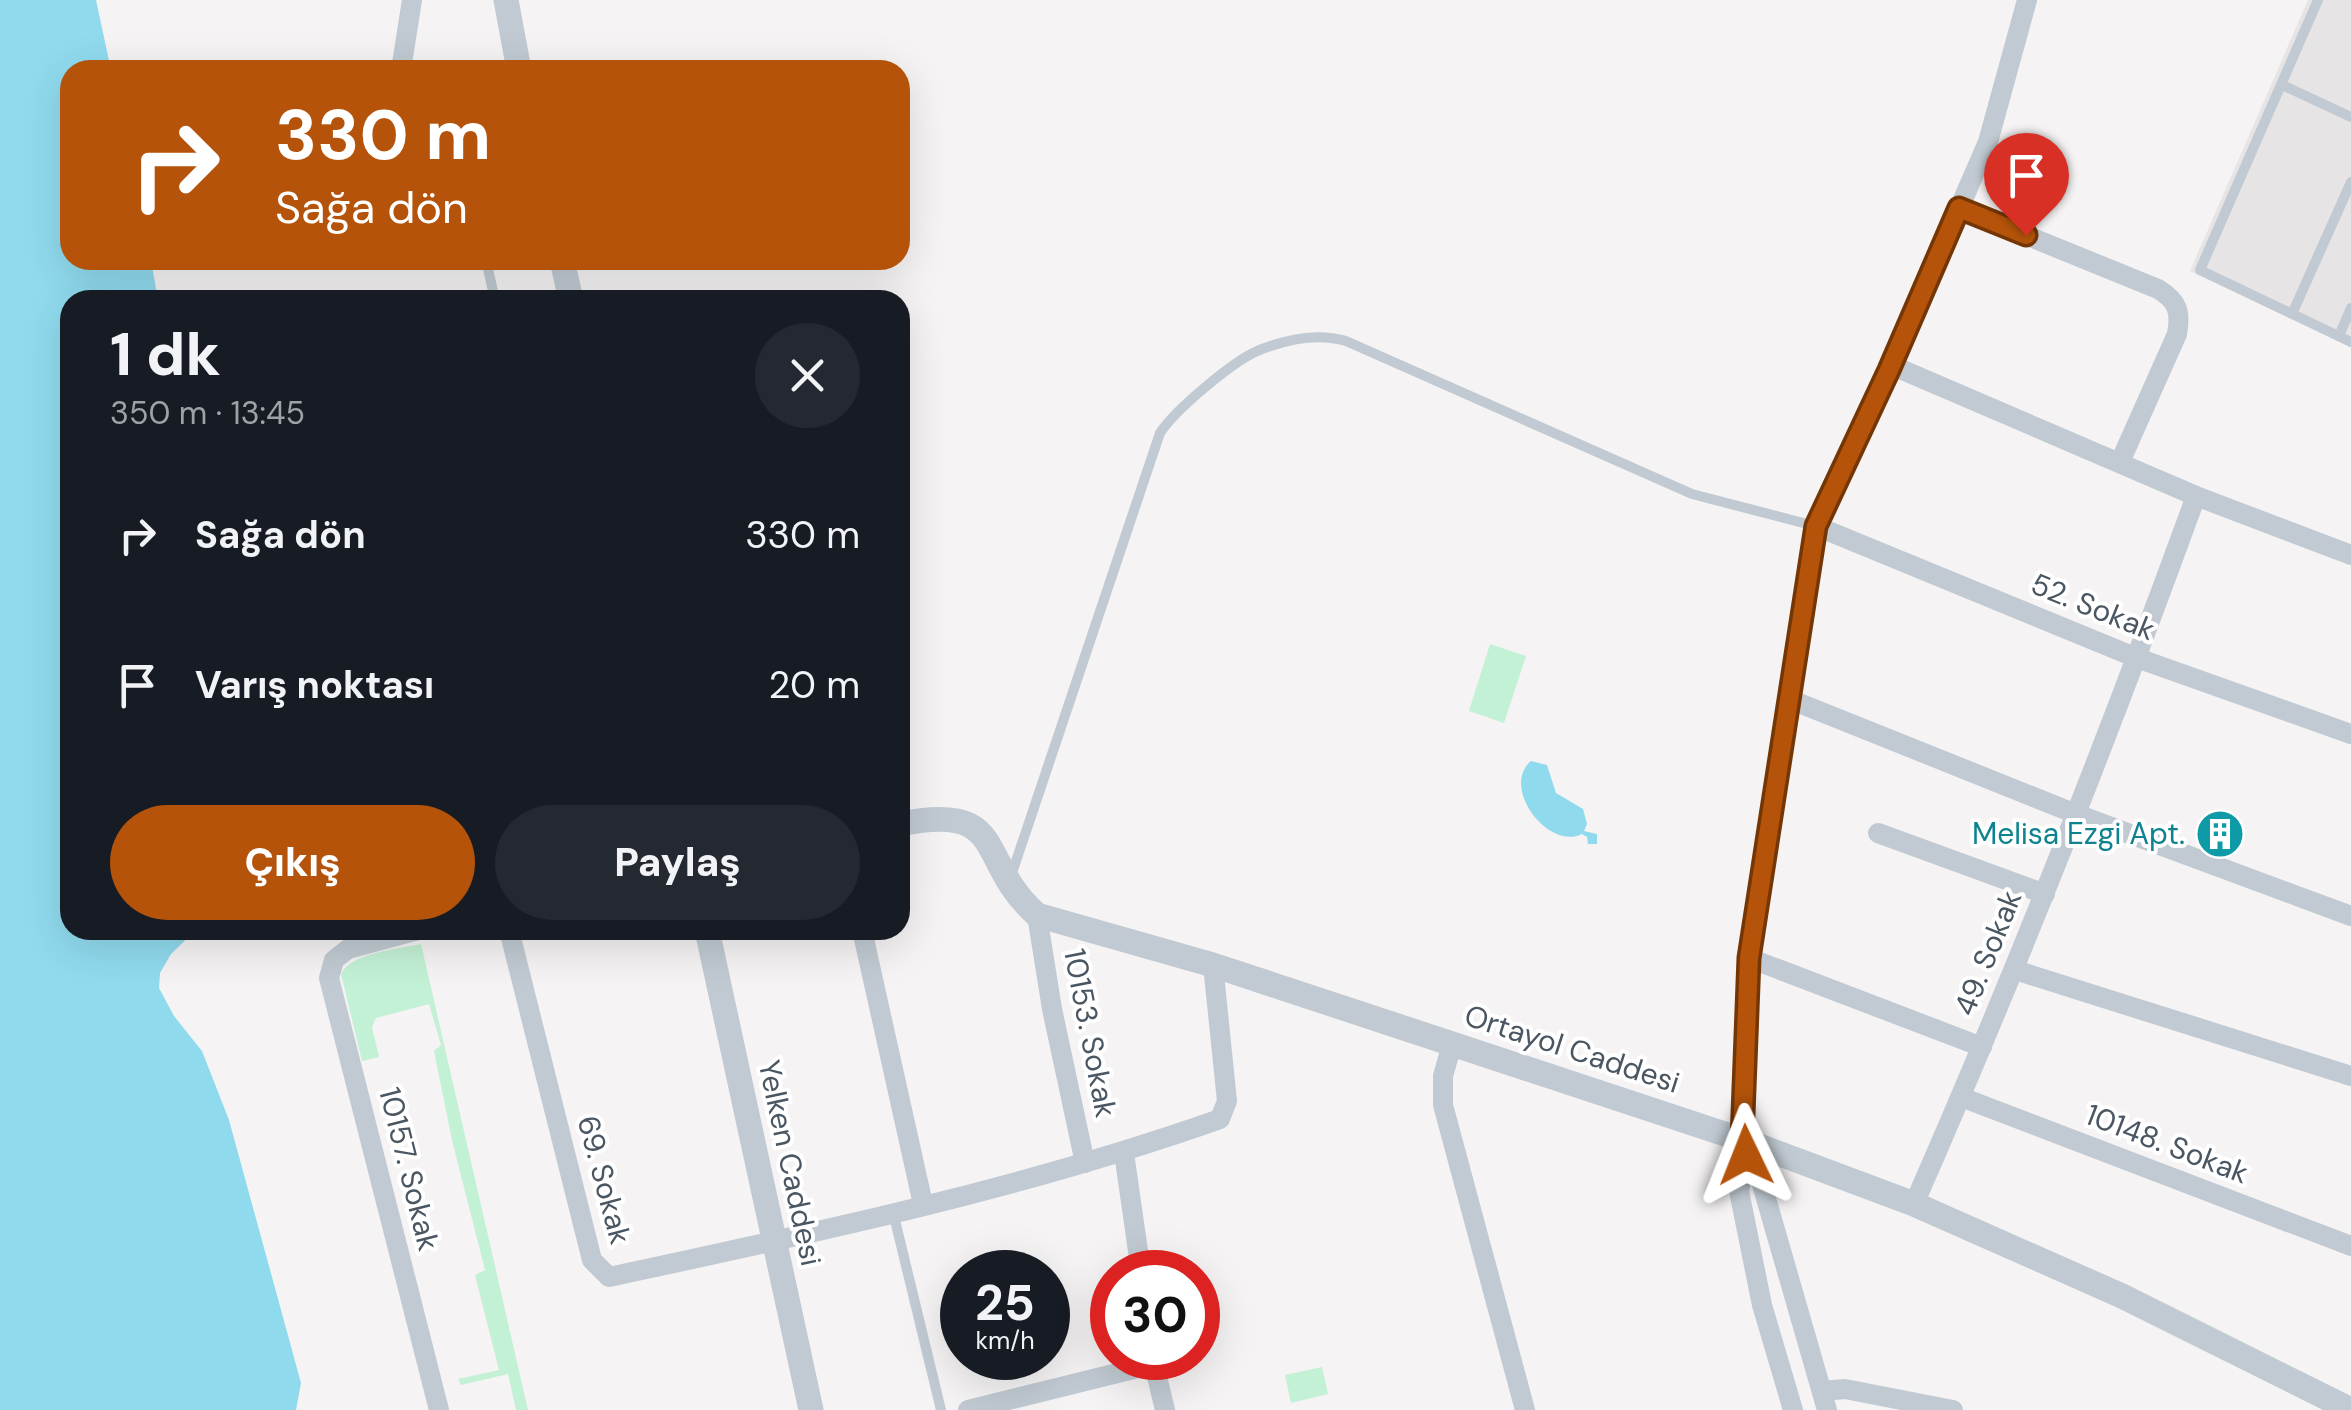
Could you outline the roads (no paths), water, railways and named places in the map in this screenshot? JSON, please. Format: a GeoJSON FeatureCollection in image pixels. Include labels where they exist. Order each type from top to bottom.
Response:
{"type":"FeatureCollection","features":[{"type":"Feature","properties":{"kind":"street"},"geometry":{"type":"LineString","coordinates":[[403,60],[412,0]]}},
{"type":"Feature","properties":{"kind":"street"},"geometry":{"type":"LineString","coordinates":[[506,0],[516,60]]}},
{"type":"Feature","properties":{"kind":"street"},"geometry":{"type":"LineString","coordinates":[[1793,1410],[1762,1305],[1739,1191],[1744,1147],[1749,958],[1816,526],[1892,366],[1988,142],[2027,0]]}},
{"type":"Feature","properties":{"kind":"street"},"geometry":{"type":"LineString","coordinates":[[1959,208],[2158,289],[2176,304],[2180,313],[2178,334],[2120,462]]}},
{"type":"Feature","properties":{"kind":"street"},"geometry":{"type":"LineString","coordinates":[[1892,366],[2196,496],[2351,555]]}},
{"type":"Feature","properties":{"kind":"street","name":"49. Sokak"},"geometry":{"type":"LineString","coordinates":[[1914,1204],[2045,894],[2196,496]]}},
{"type":"Feature","properties":{"kind":"street","name":"52. Sokak"},"geometry":{"type":"LineString","coordinates":[[1816,526],[2137,658],[2351,734]]}},
{"type":"Feature","properties":{"kind":"street"},"geometry":{"type":"LineString","coordinates":[[1790,699],[2076,814],[2351,916]]}},
{"type":"Feature","properties":{"kind":"street"},"geometry":{"type":"LineString","coordinates":[[910,822],[953,818],[972,824],[990,845],[1023,902],[1037,915]]}},
{"type":"Feature","properties":{"kind":"street"},"geometry":{"type":"LineString","coordinates":[[1878,833],[2045,894]]}},
{"type":"Feature","properties":{"kind":"street","name":"Ortayol Caddesi"},"geometry":{"type":"LineString","coordinates":[[1037,915],[1213,965],[1914,1204],[2122,1296],[2351,1410]]}},
{"type":"Feature","properties":{"kind":"street","name":"10153. Sokak"},"geometry":{"type":"LineString","coordinates":[[1037,915],[1052,1009],[1085,1163]]}},
{"type":"Feature","properties":{"kind":"street","name":"10157. Sokak"},"geometry":{"type":"LineString","coordinates":[[381,940],[348,949],[334,960],[329,978],[439,1410]]}},
{"type":"Feature","properties":{"kind":"street","name":"69. Sokak"},"geometry":{"type":"LineString","coordinates":[[512,940],[592,1260],[600,1272],[609,1277],[773,1242]]}},
{"type":"Feature","properties":{"kind":"street","name":"Yelken Caddesi"},"geometry":{"type":"LineString","coordinates":[[709,940],[810,1410]]}},
{"type":"Feature","properties":{"kind":"street"},"geometry":{"type":"LineString","coordinates":[[864,940],[923,1204]]}},
{"type":"Feature","properties":{"kind":"street"},"geometry":{"type":"LineString","coordinates":[[1749,958],[1982,1047]]}},
{"type":"Feature","properties":{"kind":"street"},"geometry":{"type":"LineString","coordinates":[[773,1242],[1124,1153],[1220,1119],[1227,1101],[1213,965]]}},
{"type":"Feature","properties":{"kind":"street"},"geometry":{"type":"LineString","coordinates":[[2014,970],[2351,1076]]}},
{"type":"Feature","properties":{"kind":"street"},"geometry":{"type":"LineString","coordinates":[[1452,1044],[1442,1105],[1525,1410]]}},
{"type":"Feature","properties":{"kind":"street","name":"10148. Sokak"},"geometry":{"type":"LineString","coordinates":[[1961,1097],[2351,1246]]}},
{"type":"Feature","properties":{"kind":"street"},"geometry":{"type":"LineString","coordinates":[[1744,1147],[1762,1182],[1825,1400],[1844,1389],[1953,1410]]}},
{"type":"Feature","properties":{"kind":"street"},"geometry":{"type":"LineString","coordinates":[[1124,1153],[1138,1250]]}},
{"type":"Feature","properties":{"kind":"street"},"geometry":{"type":"LineString","coordinates":[[968,1410],[1090,1378]]}},
{"type":"Feature","properties":{"kind":"street"},"geometry":{"type":"LineString","coordinates":[[1158,1380],[1165,1410]]}},
{"type":"Feature","properties":{"kind":"lane"},"geometry":{"type":"LineString","coordinates":[[2318,0],[2200,270],[2351,342]]}},
{"type":"Feature","properties":{"kind":"lane"},"geometry":{"type":"LineString","coordinates":[[2282,84],[2351,116]]}},
{"type":"Feature","properties":{"kind":"lane"},"geometry":{"type":"LineString","coordinates":[[2292,314],[2351,182]]}},
{"type":"Feature","properties":{"kind":"lane"},"geometry":{"type":"LineString","coordinates":[[2339,336],[2351,308]]}},
{"type":"Feature","properties":{"kind":"lane"},"geometry":{"type":"LineString","coordinates":[[1010,882],[1160,433],[1176,412],[1260,349],[1315,336],[1346,341],[1692,494],[1816,526]]}},
{"type":"Feature","properties":{"kind":"lane"},"geometry":{"type":"LineString","coordinates":[[892,1212],[942,1410]]}},
{"type":"Feature","properties":{"kind":"water"},"geometry":{"type":"Polygon","coordinates":[[[0,0],[96,0],[109,60],[60,60],[60,270],[153,270],[156,290],[60,290],[60,940],[186,940],[160,973],[159,988],[174,1016],[202,1051],[229,1120],[301,1383],[296,1410],[0,1410],[0,0]]]}},
{"type":"Feature","properties":{"kind":"water"},"geometry":{"type":"Polygon","coordinates":[[[1531,761],[1547,765],[1556,793],[1583,809],[1587,824],[1584,831],[1597,834],[1597,844],[1588,844],[1582,834],[1569,837],[1555,833],[1532,814],[1521,786],[1523,772],[1531,761]]]}},
{"type":"Feature","properties":{"kind":"place","name":"Melisa Ezgi Apt."},"geometry":{"type":"Point","coordinates":[2220,834]}}]}
